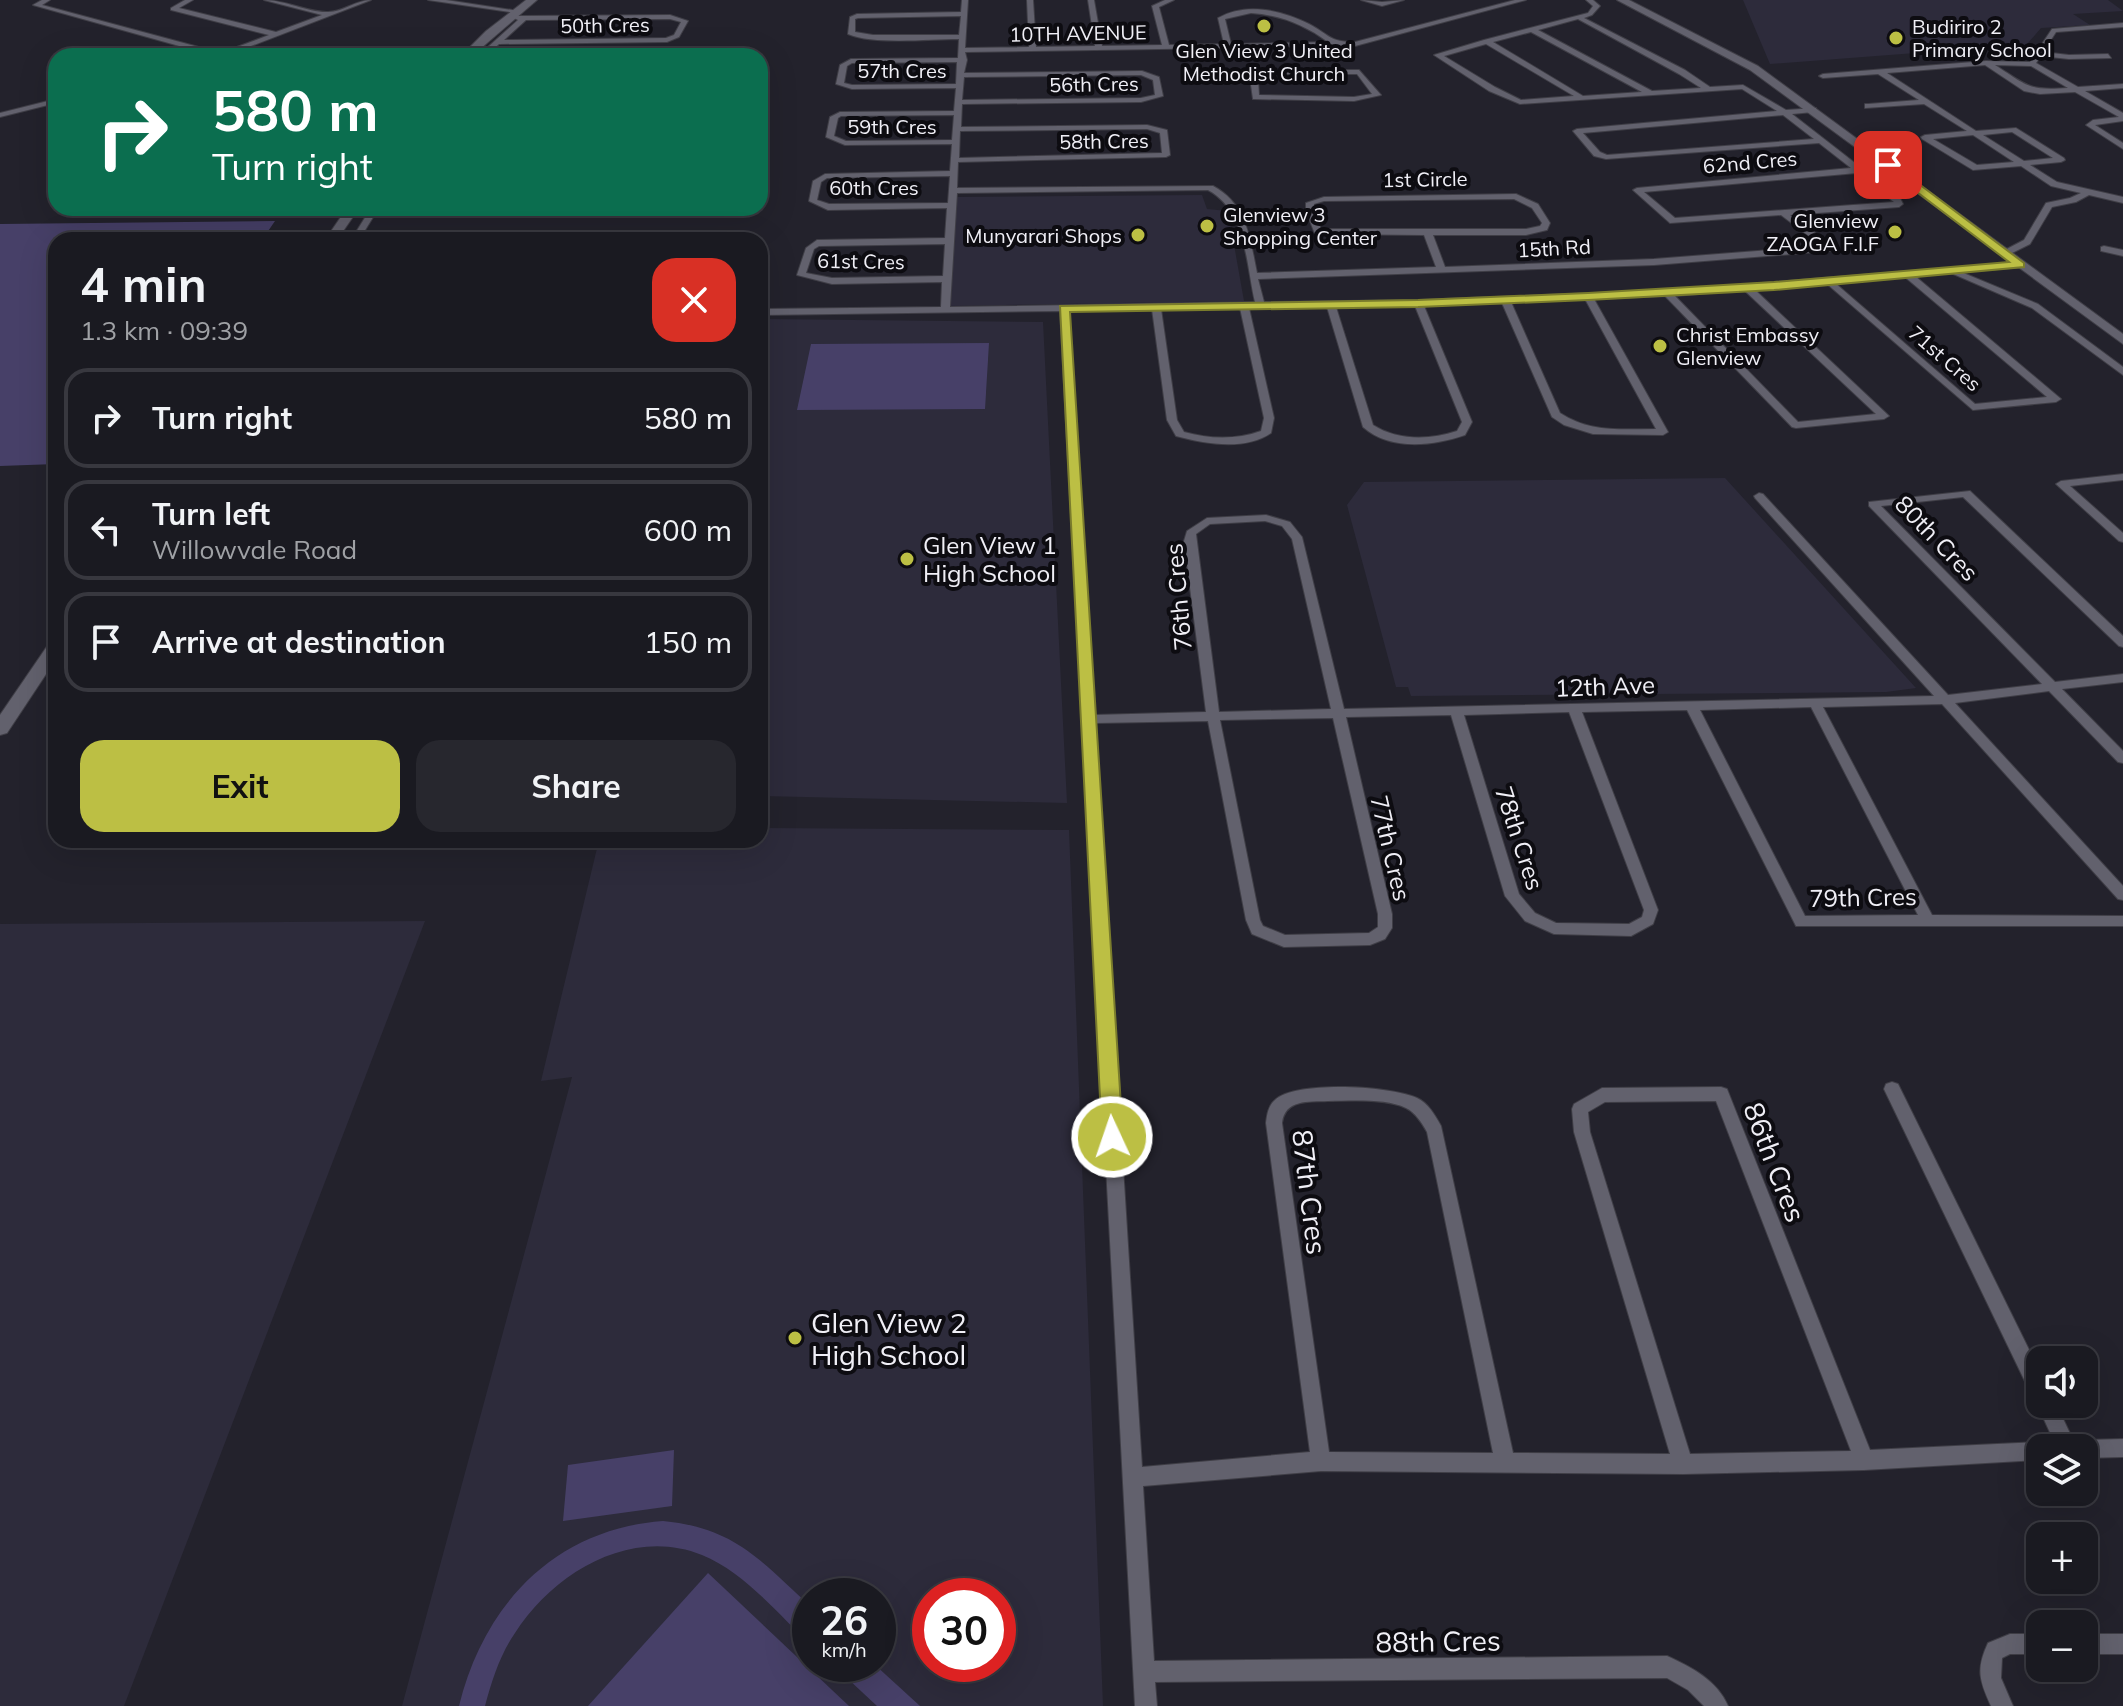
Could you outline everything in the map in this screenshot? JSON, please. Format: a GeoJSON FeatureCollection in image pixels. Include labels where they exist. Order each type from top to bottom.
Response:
{"type":"FeatureCollection","features":[{"type":"Feature","properties":{"kind":"street"},"geometry":{"type":"LineString","coordinates":[[47,0],[36,5],[191,48]]}},
{"type":"Feature","properties":{"kind":"street"},"geometry":{"type":"LineString","coordinates":[[190,0],[173,9],[278,35]]}},
{"type":"Feature","properties":{"kind":"street"},"geometry":{"type":"LineString","coordinates":[[267,0],[331,15]]}},
{"type":"Feature","properties":{"kind":"street"},"geometry":{"type":"LineString","coordinates":[[242,48],[368,0]]}},
{"type":"Feature","properties":{"kind":"street"},"geometry":{"type":"LineString","coordinates":[[431,0],[516,15]]}},
{"type":"Feature","properties":{"kind":"street"},"geometry":{"type":"LineString","coordinates":[[476,48],[532,0]]}},
{"type":"Feature","properties":{"kind":"street"},"geometry":{"type":"LineString","coordinates":[[945,309],[965,0]]}},
{"type":"Feature","properties":{"kind":"street"},"geometry":{"type":"LineString","coordinates":[[1030,0],[1033,49]]}},
{"type":"Feature","properties":{"kind":"street"},"geometry":{"type":"LineString","coordinates":[[1091,0],[1099,49]]}},
{"type":"Feature","properties":{"kind":"street"},"geometry":{"type":"LineString","coordinates":[[1166,48],[1155,6],[1171,0]]}},
{"type":"Feature","properties":{"kind":"street"},"geometry":{"type":"LineString","coordinates":[[1364,0],[1382,4],[1401,0]]}},
{"type":"Feature","properties":{"kind":"street","name":"10TH AVENUE"},"geometry":{"type":"LineString","coordinates":[[963,50],[1355,44],[1523,0]]}},
{"type":"Feature","properties":{"kind":"street"},"geometry":{"type":"LineString","coordinates":[[1589,0],[1596,9],[1578,17],[1438,55],[1511,100],[1530,103],[1743,87],[1784,112],[1860,170]]}},
{"type":"Feature","properties":{"kind":"street"},"geometry":{"type":"LineString","coordinates":[[1622,0],[1745,63],[2123,340]]}},
{"type":"Feature","properties":{"kind":"street"},"geometry":{"type":"LineString","coordinates":[[1228,47],[1221,18],[1227,13],[1264,8],[1304,20],[1336,45]]}},
{"type":"Feature","properties":{"kind":"street"},"geometry":{"type":"LineString","coordinates":[[964,14],[857,16],[852,18],[851,34],[873,37],[964,37]]}},
{"type":"Feature","properties":{"kind":"street"},"geometry":{"type":"LineString","coordinates":[[490,48],[516,15]]}},
{"type":"Feature","properties":{"kind":"street","name":"50th Cres"},"geometry":{"type":"LineString","coordinates":[[496,42],[667,40],[677,36],[685,21],[670,17],[516,15]]}},
{"type":"Feature","properties":{"kind":"street"},"geometry":{"type":"LineString","coordinates":[[1578,17],[1708,89]]}},
{"type":"Feature","properties":{"kind":"street"},"geometry":{"type":"LineString","coordinates":[[2032,64],[2054,30],[2123,25]]}},
{"type":"Feature","properties":{"kind":"street"},"geometry":{"type":"LineString","coordinates":[[1531,29],[1650,93]]}},
{"type":"Feature","properties":{"kind":"street"},"geometry":{"type":"LineString","coordinates":[[1486,41],[1583,99]]}},
{"type":"Feature","properties":{"kind":"street"},"geometry":{"type":"LineString","coordinates":[[1355,44],[1358,54]]}},
{"type":"Feature","properties":{"kind":"street"},"geometry":{"type":"LineString","coordinates":[[2039,54],[2108,56]]}},
{"type":"Feature","properties":{"kind":"street","name":"57th Cres"},"geometry":{"type":"LineString","coordinates":[[961,86],[852,87],[840,84],[844,65],[851,61],[963,60]]}},
{"type":"Feature","properties":{"kind":"street"},"geometry":{"type":"LineString","coordinates":[[1986,63],[2033,91],[2123,86]]}},
{"type":"Feature","properties":{"kind":"street"},"geometry":{"type":"LineString","coordinates":[[1823,76],[1986,63],[2032,64],[2123,118]]}},
{"type":"Feature","properties":{"kind":"street"},"geometry":{"type":"LineString","coordinates":[[1360,68],[1377,95],[1354,99],[1256,97],[1254,78],[1259,74],[1360,68]]}},
{"type":"Feature","properties":{"kind":"street"},"geometry":{"type":"LineString","coordinates":[[1811,68],[1833,82]]}},
{"type":"Feature","properties":{"kind":"street"},"geometry":{"type":"LineString","coordinates":[[1880,72],[2056,185],[2088,192],[2123,194]]}},
{"type":"Feature","properties":{"kind":"street","name":"56th Cres"},"geometry":{"type":"LineString","coordinates":[[960,102],[1141,100],[1159,96],[1156,79],[1142,73],[962,75]]}},
{"type":"Feature","properties":{"kind":"street"},"geometry":{"type":"LineString","coordinates":[[1868,106],[1923,102]]}},
{"type":"Feature","properties":{"kind":"street"},"geometry":{"type":"LineString","coordinates":[[0,115],[48,103]]}},
{"type":"Feature","properties":{"kind":"street"},"geometry":{"type":"LineString","coordinates":[[1813,110],[1577,131],[1597,154],[1606,157],[1821,141]]}},
{"type":"Feature","properties":{"kind":"street","name":"59th Cres"},"geometry":{"type":"LineString","coordinates":[[957,142],[845,143],[830,137],[834,117],[840,114],[959,113]]}},
{"type":"Feature","properties":{"kind":"street"},"geometry":{"type":"LineString","coordinates":[[2123,118],[2090,125],[2123,147]]}},
{"type":"Feature","properties":{"kind":"street","name":"58th Cres"},"geometry":{"type":"LineString","coordinates":[[955,160],[1166,155],[1164,132],[1147,127],[958,129]]}},
{"type":"Feature","properties":{"kind":"street"},"geometry":{"type":"LineString","coordinates":[[2015,130],[2062,159],[2021,165],[1976,168],[1925,137],[2015,130]]}},
{"type":"Feature","properties":{"kind":"street","name":"62nd Cres"},"geometry":{"type":"LineString","coordinates":[[1860,170],[1899,204],[1784,214],[1680,222],[1668,218],[1636,191],[1860,170]]}},
{"type":"Feature","properties":{"kind":"street","name":"60th Cres"},"geometry":{"type":"LineString","coordinates":[[952,205],[828,207],[813,201],[817,181],[825,176],[955,173]]}},
{"type":"Feature","properties":{"kind":"street"},"geometry":{"type":"LineString","coordinates":[[953,191],[1210,188],[1220,192],[1238,211],[1260,305]]}},
{"type":"Feature","properties":{"kind":"street"},"geometry":{"type":"LineString","coordinates":[[2006,253],[2027,242],[2049,205],[2073,200],[2088,192]]}},
{"type":"Feature","properties":{"kind":"street","name":"1st Circle"},"geometry":{"type":"LineString","coordinates":[[1516,196],[1535,206],[1546,223],[1537,230],[1526,232],[1427,231],[1318,232],[1310,203],[1324,199],[1516,196]]}},
{"type":"Feature","properties":{"kind":"street","name":"15th Rd"},"geometry":{"type":"LineString","coordinates":[[1253,276],[1654,262],[1830,248],[1784,214]]}},
{"type":"Feature","properties":{"kind":"street"},"geometry":{"type":"LineString","coordinates":[[1427,231],[1442,271]]}},
{"type":"Feature","properties":{"kind":"street","name":"61st Cres"},"geometry":{"type":"LineString","coordinates":[[947,279],[832,281],[801,275],[810,248],[817,243],[949,241]]}},
{"type":"Feature","properties":{"kind":"street"},"geometry":{"type":"LineString","coordinates":[[2104,249],[2123,253]]}},
{"type":"Feature","properties":{"kind":"street"},"geometry":{"type":"LineString","coordinates":[[768,312],[1418,303],[1588,297],[1829,282],[2020,265]]}},
{"type":"Feature","properties":{"kind":"street"},"geometry":{"type":"LineString","coordinates":[[1951,272],[2035,306],[2123,372]]}},
{"type":"Feature","properties":{"kind":"street","name":"71st Cres"},"geometry":{"type":"LineString","coordinates":[[1829,282],[1973,407],[2056,399],[1908,275]]}},
{"type":"Feature","properties":{"kind":"street"},"geometry":{"type":"LineString","coordinates":[[1667,293],[1796,425],[1884,416],[1747,288]]}},
{"type":"Feature","properties":{"kind":"street"},"geometry":{"type":"LineString","coordinates":[[1505,300],[1556,415],[1569,426],[1589,431],[1663,432],[1588,297]]}},
{"type":"Feature","properties":{"kind":"street"},"geometry":{"type":"LineString","coordinates":[[1331,304],[1368,427],[1378,435],[1391,438],[1446,439],[1461,433],[1467,422],[1418,303]]}},
{"type":"Feature","properties":{"kind":"street"},"geometry":{"type":"LineString","coordinates":[[1156,306],[1172,420],[1180,434],[1198,440],[1250,439],[1266,433],[1269,418],[1244,305]]}},
{"type":"Feature","properties":{"kind":"street"},"geometry":{"type":"LineString","coordinates":[[1064,308],[1146,1706]]}},
{"type":"Feature","properties":{"kind":"street"},"geometry":{"type":"LineString","coordinates":[[2123,477],[2061,484],[2123,539]]}},
{"type":"Feature","properties":{"kind":"street","name":"80th Cres"},"geometry":{"type":"LineString","coordinates":[[2053,688],[1873,504],[1966,493],[2123,643]]}},
{"type":"Feature","properties":{"kind":"street"},"geometry":{"type":"LineString","coordinates":[[1759,496],[2123,895]]}},
{"type":"Feature","properties":{"kind":"street","name":"76th Cres"},"geometry":{"type":"LineString","coordinates":[[1213,715],[1191,533],[1207,521],[1266,518],[1286,524],[1298,539],[1336,714]]}},
{"type":"Feature","properties":{"kind":"street"},"geometry":{"type":"LineString","coordinates":[[0,729],[48,658]]}},
{"type":"Feature","properties":{"kind":"street","name":"12th Ave"},"geometry":{"type":"LineString","coordinates":[[1088,719],[1943,700],[2123,678]]}},
{"type":"Feature","properties":{"kind":"street"},"geometry":{"type":"LineString","coordinates":[[2053,688],[2123,759]]}},
{"type":"Feature","properties":{"kind":"street","name":"79th Cres"},"geometry":{"type":"LineString","coordinates":[[1691,705],[1801,922],[1928,920],[1816,705]]}},
{"type":"Feature","properties":{"kind":"street","name":"78th Cres"},"geometry":{"type":"LineString","coordinates":[[1456,711],[1512,896],[1520,907],[1530,917],[1554,928],[1631,930],[1648,920],[1651,910],[1574,709]]}},
{"type":"Feature","properties":{"kind":"street","name":"77th Cres"},"geometry":{"type":"LineString","coordinates":[[1213,715],[1257,930],[1284,941],[1370,939],[1380,935],[1385,928],[1385,914],[1336,714]]}},
{"type":"Feature","properties":{"kind":"street"},"geometry":{"type":"LineString","coordinates":[[1928,920],[2123,921]]}},
{"type":"Feature","properties":{"kind":"street"},"geometry":{"type":"LineString","coordinates":[[1892,1089],[2026,1363]]}},
{"type":"Feature","properties":{"kind":"street","name":"86th Cres"},"geometry":{"type":"LineString","coordinates":[[1683,1464],[1582,1132],[1580,1109],[1602,1095],[1721,1094],[1864,1460]]}},
{"type":"Feature","properties":{"kind":"street","name":"87th Cres"},"geometry":{"type":"LineString","coordinates":[[1321,1461],[1274,1123],[1276,1109],[1286,1100],[1304,1095],[1393,1096],[1411,1103],[1426,1115],[1435,1131],[1505,1463]]}},
{"type":"Feature","properties":{"kind":"street"},"geometry":{"type":"LineString","coordinates":[[2098,1449],[2123,1448]]}},
{"type":"Feature","properties":{"kind":"street"},"geometry":{"type":"LineString","coordinates":[[1132,1477],[1321,1461],[1683,1464],[1864,1460],[2026,1452]]}},
{"type":"Feature","properties":{"kind":"street"},"geometry":{"type":"LineString","coordinates":[[2002,1706],[1991,1681],[1988,1664],[1995,1650],[2010,1644],[2026,1644]]}},
{"type":"Feature","properties":{"kind":"street"},"geometry":{"type":"LineString","coordinates":[[2098,1644],[2123,1644]]}},
{"type":"Feature","properties":{"kind":"street","name":"88th Cres"},"geometry":{"type":"LineString","coordinates":[[1144,1672],[1667,1667],[1687,1675],[1705,1689],[1717,1706]]}},
{"type":"Feature","properties":{"kind":"shaded area","name":"Budiriro 2 Primary School"},"geometry":{"type":"Polygon","coordinates":[[[1743,0],[2108,0],[2123,11],[2073,14],[2090,25],[2041,28],[2022,50],[1994,47],[1770,64],[1743,0]]]}},
{"type":"Feature","properties":{"kind":"shaded area"},"geometry":{"type":"Polygon","coordinates":[[[1202,195],[1207,209],[1228,211],[1244,301],[948,306],[956,197],[1202,195]]]}},
{"type":"Feature","properties":{"kind":"shaded area"},"geometry":{"type":"Polygon","coordinates":[[[275,221],[267,232],[48,232],[48,464],[0,466],[0,224],[275,221]]]}},
{"type":"Feature","properties":{"kind":"shaded area","name":"Glen View 1 High School"},"geometry":{"type":"Polygon","coordinates":[[[768,319],[1043,322],[1067,803],[768,796],[768,319]]]}},
{"type":"Feature","properties":{"kind":"shaded area"},"geometry":{"type":"Polygon","coordinates":[[[989,343],[985,409],[797,410],[811,344],[989,343]]]}},
{"type":"Feature","properties":{"kind":"shaded area"},"geometry":{"type":"Polygon","coordinates":[[[1725,478],[1916,688],[1886,692],[1411,696],[1408,687],[1396,687],[1347,505],[1364,482],[1725,478]]]}},
{"type":"Feature","properties":{"kind":"shaded area","name":"Glen View 2 High School"},"geometry":{"type":"Polygon","coordinates":[[[768,828],[1069,830],[1103,1706],[402,1706],[572,1077],[541,1081],[597,848],[768,848],[768,828]]]}},
{"type":"Feature","properties":{"kind":"shaded area"},"geometry":{"type":"Polygon","coordinates":[[[425,921],[124,1706],[0,1706],[0,924],[425,921]]]}},
{"type":"Feature","properties":{"kind":"shaded area"},"geometry":{"type":"Polygon","coordinates":[[[674,1450],[672,1506],[563,1521],[568,1465],[674,1450]]]}},
{"type":"Feature","properties":{"kind":"shaded area"},"geometry":{"type":"Polygon","coordinates":[[[663,1521],[688,1525],[728,1539],[745,1549],[792,1590],[792,1626],[732,1572],[702,1555],[675,1548],[648,1547],[622,1551],[572,1574],[550,1591],[510,1641],[497,1668],[485,1706],[459,1706],[486,1635],[506,1605],[530,1578],[558,1556],[589,1539],[624,1527],[663,1521]]]}},
{"type":"Feature","properties":{"kind":"shaded area"},"geometry":{"type":"Polygon","coordinates":[[[708,1573],[792,1652],[792,1682],[824,1682],[849,1706],[588,1706],[708,1573]]]}},
{"type":"Feature","properties":{"kind":"shaded area"},"geometry":{"type":"Polygon","coordinates":[[[851,1682],[894,1682],[920,1706],[877,1706],[851,1682]]]}},
{"type":"Feature","properties":{"kind":"place","name":"Glen View 3 United Methodist Church"},"geometry":{"type":"Point","coordinates":[1264,26]}},
{"type":"Feature","properties":{"kind":"place","name":"Budiriro 2 Primary School"},"geometry":{"type":"Point","coordinates":[1896,38]}},
{"type":"Feature","properties":{"kind":"place","name":"Glenview 3 Shopping Center"},"geometry":{"type":"Point","coordinates":[1207,226]}},
{"type":"Feature","properties":{"kind":"place","name":"Glenview ZAOGA F.I.F"},"geometry":{"type":"Point","coordinates":[1895,232]}},
{"type":"Feature","properties":{"kind":"place","name":"Munyarari Shops"},"geometry":{"type":"Point","coordinates":[1138,235]}},
{"type":"Feature","properties":{"kind":"place","name":"Christ Embassy Glenview"},"geometry":{"type":"Point","coordinates":[1660,346]}},
{"type":"Feature","properties":{"kind":"place","name":"Glen View 1 High School"},"geometry":{"type":"Point","coordinates":[907,559]}},
{"type":"Feature","properties":{"kind":"place","name":"Glen View 2 High School"},"geometry":{"type":"Point","coordinates":[795,1338]}},
{"type":"Feature","properties":{"kind":"route"},"geometry":{"type":"LineString","coordinates":[[1112,1137],[1064,308],[1418,303],[1588,297],[1774,286],[2020,265],[1888,165]]}}]}
